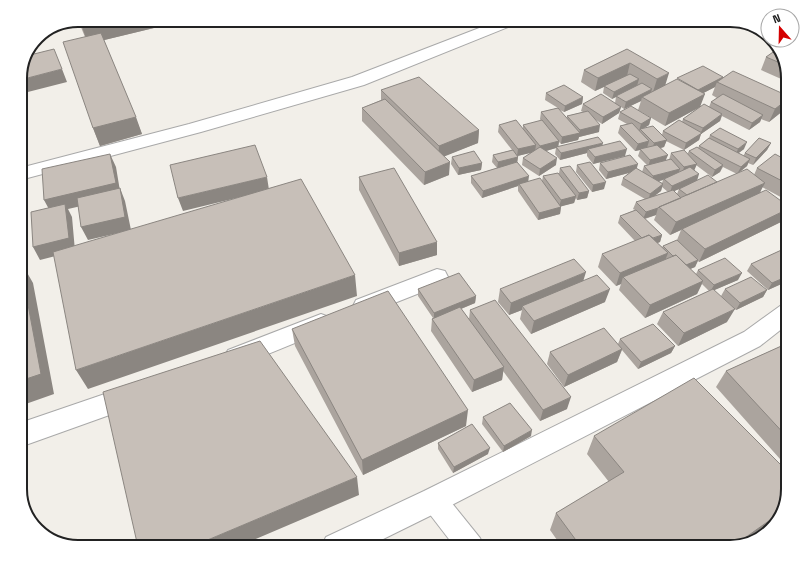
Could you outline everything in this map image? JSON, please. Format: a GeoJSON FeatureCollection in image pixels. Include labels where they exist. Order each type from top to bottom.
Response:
{"type":"FeatureCollection","features":[{"type":"Feature","properties":{"kind":"street"},"geometry":{"type":"LineString","coordinates":[[27,172],[195,128],[358,81],[495,27]]}},
{"type":"Feature","properties":{"kind":"street"},"geometry":{"type":"LineString","coordinates":[[215,365],[437,277]]}},
{"type":"Feature","properties":{"kind":"street"},"geometry":{"type":"LineString","coordinates":[[351,540],[434,500],[752,339],[781,317]]}},
{"type":"Feature","properties":{"kind":"street"},"geometry":{"type":"LineString","coordinates":[[27,433],[155,387]]}},
{"type":"Feature","properties":{"kind":"lane"},"geometry":{"type":"LineString","coordinates":[[434,500],[465,540]]}},
{"type":"Feature","properties":{"kind":"building"},"geometry":{"type":"Polygon","coordinates":[[[101,33],[136,117],[93,128],[63,42],[101,33]]]}},
{"type":"Feature","properties":{"kind":"building"},"geometry":{"type":"Polygon","coordinates":[[[54,49],[62,69],[27,78],[29,65],[34,54],[54,49]]]}},
{"type":"Feature","properties":{"kind":"building"},"geometry":{"type":"Polygon","coordinates":[[[627,49],[669,73],[657,79],[630,63],[598,78],[584,70],[627,49]]]}},
{"type":"Feature","properties":{"kind":"building"},"geometry":{"type":"Polygon","coordinates":[[[773,52],[778,62],[766,57],[773,52]]]}},
{"type":"Feature","properties":{"kind":"building"},"geometry":{"type":"Polygon","coordinates":[[[703,66],[723,77],[698,90],[677,78],[703,66]]]}},
{"type":"Feature","properties":{"kind":"building"},"geometry":{"type":"Polygon","coordinates":[[[733,71],[781,93],[781,104],[775,109],[717,82],[733,71]]]}},
{"type":"Feature","properties":{"kind":"building"},"geometry":{"type":"Polygon","coordinates":[[[630,74],[639,79],[614,92],[604,86],[630,74]]]}},
{"type":"Feature","properties":{"kind":"building"},"geometry":{"type":"Polygon","coordinates":[[[419,77],[479,130],[439,146],[381,90],[419,77]]]}},
{"type":"Feature","properties":{"kind":"building"},"geometry":{"type":"Polygon","coordinates":[[[677,79],[705,94],[669,113],[642,97],[677,79]]]}},
{"type":"Feature","properties":{"kind":"building"},"geometry":{"type":"Polygon","coordinates":[[[642,83],[652,89],[626,102],[616,96],[642,83]]]}},
{"type":"Feature","properties":{"kind":"building"},"geometry":{"type":"Polygon","coordinates":[[[564,85],[583,97],[565,106],[546,93],[564,85]]]}},
{"type":"Feature","properties":{"kind":"building"},"geometry":{"type":"Polygon","coordinates":[[[601,94],[621,107],[603,117],[583,104],[601,94]]]}},
{"type":"Feature","properties":{"kind":"building"},"geometry":{"type":"Polygon","coordinates":[[[723,94],[763,115],[752,123],[711,102],[723,94]]]}},
{"type":"Feature","properties":{"kind":"building"},"geometry":{"type":"Polygon","coordinates":[[[385,99],[450,162],[425,172],[362,108],[385,99]]]}},
{"type":"Feature","properties":{"kind":"building"},"geometry":{"type":"Polygon","coordinates":[[[704,104],[722,114],[703,128],[683,119],[704,104]]]}},
{"type":"Feature","properties":{"kind":"building"},"geometry":{"type":"Polygon","coordinates":[[[631,106],[651,118],[641,124],[620,112],[631,106]]]}},
{"type":"Feature","properties":{"kind":"building"},"geometry":{"type":"Polygon","coordinates":[[[558,108],[580,133],[562,137],[541,112],[558,108]]]}},
{"type":"Feature","properties":{"kind":"building"},"geometry":{"type":"Polygon","coordinates":[[[588,111],[600,125],[580,130],[567,116],[588,111]]]}},
{"type":"Feature","properties":{"kind":"building"},"geometry":{"type":"Polygon","coordinates":[[[516,120],[536,145],[518,149],[499,125],[516,120]]]}},
{"type":"Feature","properties":{"kind":"building"},"geometry":{"type":"Polygon","coordinates":[[[542,120],[559,141],[540,146],[523,125],[542,120]]]}},
{"type":"Feature","properties":{"kind":"building"},"geometry":{"type":"Polygon","coordinates":[[[679,120],[702,133],[686,143],[663,131],[679,120]]]}},
{"type":"Feature","properties":{"kind":"building"},"geometry":{"type":"Polygon","coordinates":[[[632,123],[649,141],[638,144],[620,126],[632,123]]]}},
{"type":"Feature","properties":{"kind":"building"},"geometry":{"type":"Polygon","coordinates":[[[653,126],[667,140],[654,143],[640,129],[653,126]]]}},
{"type":"Feature","properties":{"kind":"building"},"geometry":{"type":"Polygon","coordinates":[[[720,128],[747,142],[738,149],[710,135],[720,128]]]}},
{"type":"Feature","properties":{"kind":"building"},"geometry":{"type":"Polygon","coordinates":[[[598,137],[603,143],[561,153],[556,147],[598,137]]]}},
{"type":"Feature","properties":{"kind":"building"},"geometry":{"type":"Polygon","coordinates":[[[709,138],[750,159],[741,167],[699,146],[709,138]]]}},
{"type":"Feature","properties":{"kind":"building"},"geometry":{"type":"Polygon","coordinates":[[[759,138],[771,143],[756,158],[745,153],[759,138]]]}},
{"type":"Feature","properties":{"kind":"building"},"geometry":{"type":"Polygon","coordinates":[[[620,141],[627,149],[595,157],[588,149],[620,141]]]}},
{"type":"Feature","properties":{"kind":"building"},"geometry":{"type":"Polygon","coordinates":[[[255,145],[267,177],[178,198],[170,165],[255,145]]]}},
{"type":"Feature","properties":{"kind":"building"},"geometry":{"type":"Polygon","coordinates":[[[657,145],[668,155],[650,160],[640,149],[657,145]]]}},
{"type":"Feature","properties":{"kind":"building"},"geometry":{"type":"Polygon","coordinates":[[[540,147],[557,158],[540,169],[523,158],[540,147]]]}},
{"type":"Feature","properties":{"kind":"building"},"geometry":{"type":"Polygon","coordinates":[[[697,147],[723,165],[715,170],[689,151],[697,147]]]}},
{"type":"Feature","properties":{"kind":"building"},"geometry":{"type":"Polygon","coordinates":[[[513,150],[518,157],[498,162],[493,155],[513,150]]]}},
{"type":"Feature","properties":{"kind":"building"},"geometry":{"type":"Polygon","coordinates":[[[684,150],[697,164],[684,167],[671,153],[684,150]]]}},
{"type":"Feature","properties":{"kind":"building"},"geometry":{"type":"Polygon","coordinates":[[[474,151],[482,163],[459,168],[452,157],[474,151]]]}},
{"type":"Feature","properties":{"kind":"building"},"geometry":{"type":"Polygon","coordinates":[[[110,154],[116,183],[44,200],[42,169],[110,154]]]}},
{"type":"Feature","properties":{"kind":"building"},"geometry":{"type":"Polygon","coordinates":[[[775,154],[781,157],[781,180],[757,168],[775,154]]]}},
{"type":"Feature","properties":{"kind":"building"},"geometry":{"type":"Polygon","coordinates":[[[630,155],[638,164],[608,172],[600,163],[630,155]]]}},
{"type":"Feature","properties":{"kind":"building"},"geometry":{"type":"Polygon","coordinates":[[[671,159],[680,169],[653,176],[644,166],[671,159]]]}},
{"type":"Feature","properties":{"kind":"building"},"geometry":{"type":"Polygon","coordinates":[[[517,162],[529,176],[483,191],[471,176],[517,162]]]}},
{"type":"Feature","properties":{"kind":"building"},"geometry":{"type":"Polygon","coordinates":[[[590,162],[606,182],[593,185],[577,165],[590,162]]]}},
{"type":"Feature","properties":{"kind":"building"},"geometry":{"type":"Polygon","coordinates":[[[570,166],[589,191],[579,193],[560,168],[570,166]]]}},
{"type":"Feature","properties":{"kind":"building"},"geometry":{"type":"Polygon","coordinates":[[[690,167],[699,174],[672,186],[664,179],[690,167]]]}},
{"type":"Feature","properties":{"kind":"building"},"geometry":{"type":"Polygon","coordinates":[[[394,168],[437,242],[399,253],[359,177],[394,168]]]}},
{"type":"Feature","properties":{"kind":"building"},"geometry":{"type":"Polygon","coordinates":[[[636,168],[663,184],[650,194],[623,178],[636,168]]]}},
{"type":"Feature","properties":{"kind":"building"},"geometry":{"type":"Polygon","coordinates":[[[747,169],[765,183],[676,222],[659,207],[747,169]]]}},
{"type":"Feature","properties":{"kind":"building"},"geometry":{"type":"Polygon","coordinates":[[[558,173],[576,196],[561,200],[543,176],[558,173]]]}},
{"type":"Feature","properties":{"kind":"building"},"geometry":{"type":"Polygon","coordinates":[[[708,175],[717,182],[687,195],[679,189],[708,175]]]}},
{"type":"Feature","properties":{"kind":"building"},"geometry":{"type":"Polygon","coordinates":[[[540,178],[561,207],[539,213],[519,184],[540,178]]]}},
{"type":"Feature","properties":{"kind":"building"},"geometry":{"type":"Polygon","coordinates":[[[301,179],[355,275],[76,370],[53,252],[301,179]]]}},
{"type":"Feature","properties":{"kind":"building"},"geometry":{"type":"Polygon","coordinates":[[[120,188],[125,217],[81,227],[77,198],[120,188]]]}},
{"type":"Feature","properties":{"kind":"building"},"geometry":{"type":"Polygon","coordinates":[[[673,190],[681,198],[646,212],[636,202],[673,190]]]}},
{"type":"Feature","properties":{"kind":"building"},"geometry":{"type":"Polygon","coordinates":[[[766,190],[781,201],[781,212],[705,249],[682,229],[766,190]]]}},
{"type":"Feature","properties":{"kind":"building"},"geometry":{"type":"Polygon","coordinates":[[[65,204],[69,238],[33,247],[31,212],[65,204]]]}},
{"type":"Feature","properties":{"kind":"building"},"geometry":{"type":"Polygon","coordinates":[[[636,210],[662,235],[653,238],[649,235],[642,238],[620,216],[636,210]]]}},
{"type":"Feature","properties":{"kind":"building"},"geometry":{"type":"Polygon","coordinates":[[[649,235],[668,253],[620,273],[602,254],[649,235]]]}},
{"type":"Feature","properties":{"kind":"building"},"geometry":{"type":"Polygon","coordinates":[[[677,240],[698,260],[686,265],[676,255],[673,256],[663,246],[677,240]]]}},
{"type":"Feature","properties":{"kind":"building"},"geometry":{"type":"Polygon","coordinates":[[[781,250],[781,279],[772,283],[751,264],[781,250]]]}},
{"type":"Feature","properties":{"kind":"building"},"geometry":{"type":"Polygon","coordinates":[[[676,255],[703,281],[650,305],[623,277],[676,255]]]}},
{"type":"Feature","properties":{"kind":"building"},"geometry":{"type":"Polygon","coordinates":[[[725,258],[742,273],[714,285],[698,270],[725,258]]]}},
{"type":"Feature","properties":{"kind":"building"},"geometry":{"type":"Polygon","coordinates":[[[574,259],[586,272],[511,303],[500,289],[574,259]]]}},
{"type":"Feature","properties":{"kind":"building"},"geometry":{"type":"Polygon","coordinates":[[[459,273],[476,296],[434,313],[418,289],[459,273]]]}},
{"type":"Feature","properties":{"kind":"building"},"geometry":{"type":"Polygon","coordinates":[[[597,275],[610,289],[534,321],[522,306],[597,275]]]}},
{"type":"Feature","properties":{"kind":"building"},"geometry":{"type":"Polygon","coordinates":[[[751,277],[767,290],[740,303],[725,289],[751,277]]]}},
{"type":"Feature","properties":{"kind":"building"},"geometry":{"type":"Polygon","coordinates":[[[713,289],[735,309],[684,333],[663,312],[713,289]]]}},
{"type":"Feature","properties":{"kind":"building"},"geometry":{"type":"Polygon","coordinates":[[[388,291],[468,410],[362,460],[292,329],[388,291]]]}},
{"type":"Feature","properties":{"kind":"building"},"geometry":{"type":"Polygon","coordinates":[[[27,299],[41,374],[27,379],[27,299]]]}},
{"type":"Feature","properties":{"kind":"building"},"geometry":{"type":"Polygon","coordinates":[[[495,300],[571,397],[543,410],[470,310],[495,300]]]}},
{"type":"Feature","properties":{"kind":"building"},"geometry":{"type":"Polygon","coordinates":[[[460,307],[504,367],[474,380],[432,319],[460,307]]]}},
{"type":"Feature","properties":{"kind":"building"},"geometry":{"type":"Polygon","coordinates":[[[653,324],[675,346],[641,362],[620,339],[653,324]]]}},
{"type":"Feature","properties":{"kind":"building"},"geometry":{"type":"Polygon","coordinates":[[[604,328],[622,349],[568,375],[550,352],[604,328]]]}},
{"type":"Feature","properties":{"kind":"building"},"geometry":{"type":"Polygon","coordinates":[[[260,341],[357,477],[208,540],[136,540],[103,392],[260,341]]]}},
{"type":"Feature","properties":{"kind":"building"},"geometry":{"type":"Polygon","coordinates":[[[781,346],[781,430],[726,371],[781,346]]]}},
{"type":"Feature","properties":{"kind":"building"},"geometry":{"type":"Polygon","coordinates":[[[694,378],[781,465],[781,495],[777,508],[770,520],[746,537],[740,539],[576,540],[556,513],[624,472],[594,436],[694,378]]]}},
{"type":"Feature","properties":{"kind":"building"},"geometry":{"type":"Polygon","coordinates":[[[510,403],[532,430],[504,446],[483,417],[510,403]]]}},
{"type":"Feature","properties":{"kind":"building"},"geometry":{"type":"Polygon","coordinates":[[[472,424],[490,448],[454,467],[438,443],[472,424]]]}}]}
